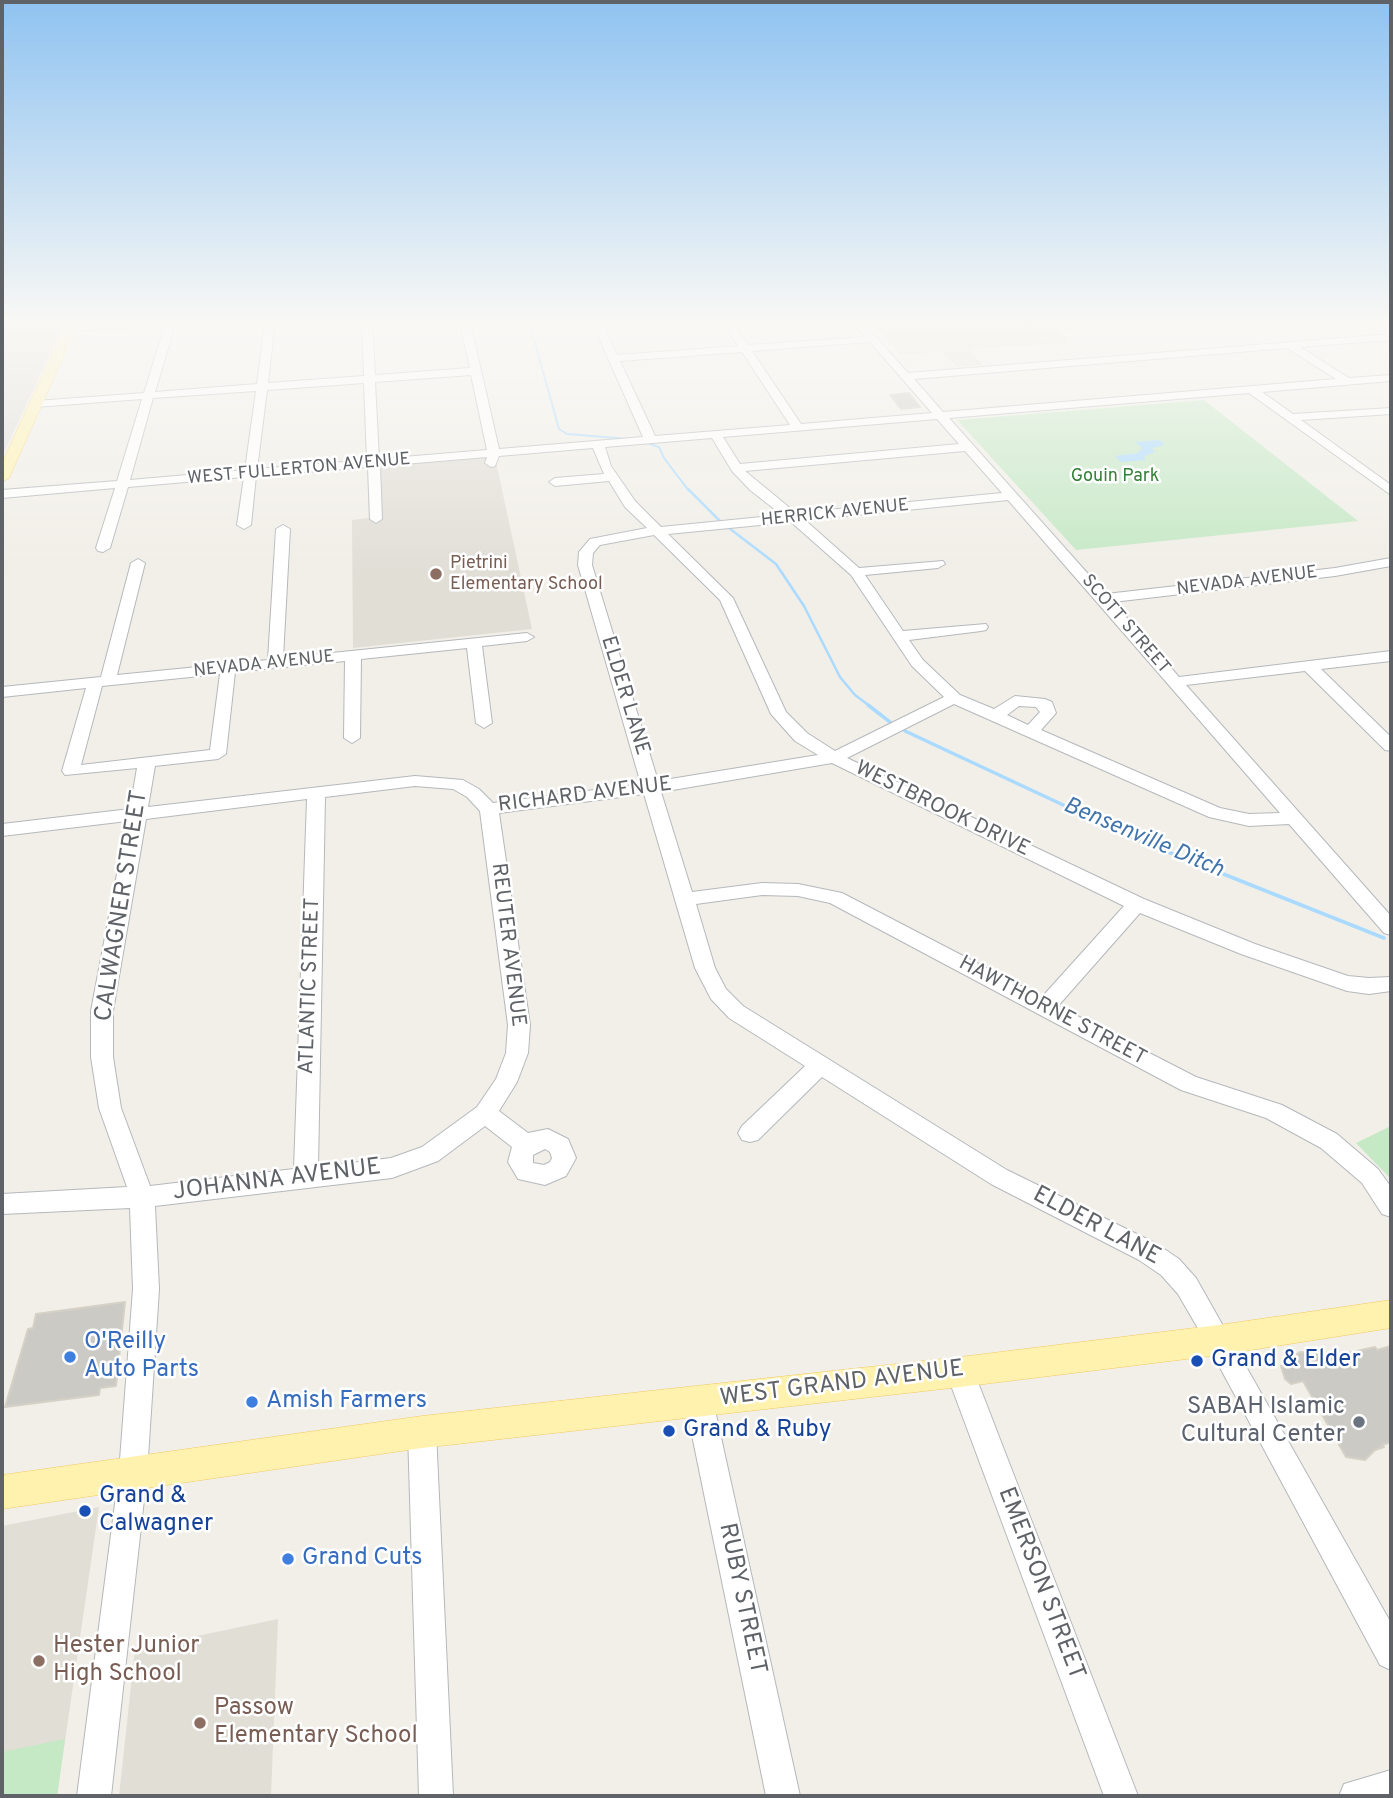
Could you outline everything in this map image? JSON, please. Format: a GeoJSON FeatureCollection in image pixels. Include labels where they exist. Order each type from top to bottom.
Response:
{"type":"FeatureCollection","features":[{"type":"Feature","properties":{"kind":"main road"},"geometry":{"type":"LineString","coordinates":[[2,478],[35,406]]}},
{"type":"Feature","properties":{"kind":"main road","name":"WEST GRAND AVENUE"},"geometry":{"type":"LineString","coordinates":[[2,1492],[422,1432],[960,1372],[1391,1314]]}},
{"type":"Feature","properties":{"kind":"street"},"geometry":{"type":"LineString","coordinates":[[103,548],[147,406]]}},
{"type":"Feature","properties":{"kind":"street"},"geometry":{"type":"LineString","coordinates":[[244,525],[259,406]]}},
{"type":"Feature","properties":{"kind":"street"},"geometry":{"type":"LineString","coordinates":[[371,406],[376,519]]}},
{"type":"Feature","properties":{"kind":"street"},"geometry":{"type":"LineString","coordinates":[[482,406],[492,458]]}},
{"type":"Feature","properties":{"kind":"street"},"geometry":{"type":"LineString","coordinates":[[635,406],[650,441]]}},
{"type":"Feature","properties":{"kind":"street"},"geometry":{"type":"LineString","coordinates":[[783,406],[798,428]]}},
{"type":"Feature","properties":{"kind":"street","name":"SCOTT STREET"},"geometry":{"type":"LineString","coordinates":[[932,406],[1390,924]]}},
{"type":"Feature","properties":{"kind":"street","name":"WEST FULLERTON AVENUE"},"geometry":{"type":"LineString","coordinates":[[2,494],[374,464],[492,458],[598,445],[1069,406]]}},
{"type":"Feature","properties":{"kind":"street"},"geometry":{"type":"LineString","coordinates":[[1274,406],[1391,491]]}},
{"type":"Feature","properties":{"kind":"street"},"geometry":{"type":"LineString","coordinates":[[1370,411],[1391,406]]}},
{"type":"Feature","properties":{"kind":"street"},"geometry":{"type":"LineString","coordinates":[[1290,418],[1391,411]]}},
{"type":"Feature","properties":{"kind":"street"},"geometry":{"type":"LineString","coordinates":[[716,435],[736,468],[754,487],[856,572],[925,672],[954,698],[1215,813],[1249,820],[1295,818]]}},
{"type":"Feature","properties":{"kind":"street","name":"WESTBROOK DRIVE"},"geometry":{"type":"LineString","coordinates":[[598,445],[611,477],[630,504],[726,598],[779,714],[801,737],[834,758],[1137,904],[1248,949],[1347,983],[1369,986],[1391,984]]}},
{"type":"Feature","properties":{"kind":"street"},"geometry":{"type":"LineString","coordinates":[[736,468],[969,447]]}},
{"type":"Feature","properties":{"kind":"street"},"geometry":{"type":"LineString","coordinates":[[555,482],[611,477]]}},
{"type":"Feature","properties":{"kind":"street","name":"HERRICK AVENUE"},"geometry":{"type":"LineString","coordinates":[[658,531],[1012,496]]}},
{"type":"Feature","properties":{"kind":"street"},"geometry":{"type":"LineString","coordinates":[[275,664],[284,529]]}},
{"type":"Feature","properties":{"kind":"street","name":"ELDER LANE"},"geometry":{"type":"LineString","coordinates":[[658,531],[604,538],[590,547],[584,556],[705,968],[718,994],[736,1012],[999,1177],[1148,1252],[1170,1266],[1187,1286],[1219,1339],[1391,1654]]}},
{"type":"Feature","properties":{"kind":"street","name":"NEVADA AVENUE"},"geometry":{"type":"LineString","coordinates":[[1103,599],[1335,572],[1391,562]]}},
{"type":"Feature","properties":{"kind":"street"},"geometry":{"type":"LineString","coordinates":[[138,563],[102,682],[71,771],[218,754],[228,668]]}},
{"type":"Feature","properties":{"kind":"street"},"geometry":{"type":"LineString","coordinates":[[856,572],[938,564]]}},
{"type":"Feature","properties":{"kind":"street"},"geometry":{"type":"LineString","coordinates":[[901,636],[981,627]]}},
{"type":"Feature","properties":{"kind":"street","name":"NEVADA AVENUE"},"geometry":{"type":"LineString","coordinates":[[2,692],[527,637]]}},
{"type":"Feature","properties":{"kind":"street"},"geometry":{"type":"LineString","coordinates":[[474,643],[485,723]]}},
{"type":"Feature","properties":{"kind":"street"},"geometry":{"type":"LineString","coordinates":[[352,738],[354,655]]}},
{"type":"Feature","properties":{"kind":"street"},"geometry":{"type":"LineString","coordinates":[[1175,682],[1391,656]]}},
{"type":"Feature","properties":{"kind":"street"},"geometry":{"type":"LineString","coordinates":[[1309,666],[1391,746]]}},
{"type":"Feature","properties":{"kind":"street","name":"RICHARD AVENUE"},"geometry":{"type":"LineString","coordinates":[[2,830],[415,781],[457,784],[473,793],[489,810],[651,788],[834,758],[954,698]]}},
{"type":"Feature","properties":{"kind":"street"},"geometry":{"type":"LineString","coordinates":[[994,717],[1015,701],[1046,705],[1048,713],[1030,732]]}},
{"type":"Feature","properties":{"kind":"street","name":"CALWAGNER STREET"},"geometry":{"type":"LineString","coordinates":[[94,1796],[133,1473],[146,1289],[142,1196],[110,1108],[102,1057],[102,1011],[147,762]]}},
{"type":"Feature","properties":{"kind":"street","name":"ATLANTIC STREET"},"geometry":{"type":"LineString","coordinates":[[306,1179],[316,792]]}},
{"type":"Feature","properties":{"kind":"street","name":"REUTER AVENUE"},"geometry":{"type":"LineString","coordinates":[[485,1113],[506,1082],[517,1053],[519,1026],[489,810]]}},
{"type":"Feature","properties":{"kind":"street","name":"HAWTHORNE STREET"},"geometry":{"type":"LineString","coordinates":[[685,899],[762,889],[798,890],[835,898],[1189,1084],[1274,1111],[1329,1142],[1370,1177],[1391,1207]]}},
{"type":"Feature","properties":{"kind":"street"},"geometry":{"type":"LineString","coordinates":[[1045,1007],[1137,904]]}},
{"type":"Feature","properties":{"kind":"street"},"geometry":{"type":"LineString","coordinates":[[750,1133],[820,1065]]}},
{"type":"Feature","properties":{"kind":"street"},"geometry":{"type":"LineString","coordinates":[[485,1113],[527,1145]]}},
{"type":"Feature","properties":{"kind":"street","name":"JOHANNA AVENUE"},"geometry":{"type":"LineString","coordinates":[[2,1204],[142,1196],[392,1168],[430,1154],[485,1113]]}},
{"type":"Feature","properties":{"kind":"street","name":"EMERSON STREET"},"geometry":{"type":"LineString","coordinates":[[960,1372],[1121,1796]]}},
{"type":"Feature","properties":{"kind":"street","name":"RUBY STREET"},"geometry":{"type":"LineString","coordinates":[[699,1401],[783,1796]]}},
{"type":"Feature","properties":{"kind":"street"},"geometry":{"type":"LineString","coordinates":[[422,1432],[436,1796]]}},
{"type":"Feature","properties":{"kind":"street"},"geometry":{"type":"LineString","coordinates":[[1356,1796],[1391,1787]]}},
{"type":"Feature","properties":{"kind":"shaded area"},"geometry":{"type":"Polygon","coordinates":[[[2,406],[26,406],[2,457],[2,406]]]}},
{"type":"Feature","properties":{"kind":"shaded area","name":"Pietrini Elementary School"},"geometry":{"type":"Polygon","coordinates":[[[495,457],[532,629],[353,648],[352,520],[369,518],[367,468],[495,457]]]}},
{"type":"Feature","properties":{"kind":"shaded area","name":"Hester Junior High School"},"geometry":{"type":"Polygon","coordinates":[[[99,1507],[57,1796],[2,1796],[2,1526],[99,1507]]]}},
{"type":"Feature","properties":{"kind":"shaded area","name":"Passow Elementary School"},"geometry":{"type":"Polygon","coordinates":[[[278,1619],[271,1796],[119,1796],[135,1649],[278,1619]]]}},
{"type":"Feature","properties":{"kind":"green space","name":"Gouin Park"},"geometry":{"type":"Polygon","coordinates":[[[1131,406],[1212,406],[1358,521],[1076,550],[957,420],[1131,406]]]}},
{"type":"Feature","properties":{"kind":"green space"},"geometry":{"type":"Polygon","coordinates":[[[1391,1126],[1391,1178],[1390,1178],[1356,1143],[1391,1126]]]}},
{"type":"Feature","properties":{"kind":"green space"},"geometry":{"type":"Polygon","coordinates":[[[65,1739],[57,1796],[2,1796],[2,1752],[65,1739]]]}},
{"type":"Feature","properties":{"kind":"water"},"geometry":{"type":"Polygon","coordinates":[[[1160,440],[1165,445],[1152,448],[1155,452],[1144,456],[1146,460],[1121,462],[1115,456],[1138,453],[1142,448],[1135,442],[1160,440]]]}},
{"type":"Feature","properties":{"kind":"building"},"geometry":{"type":"Polygon","coordinates":[[[899,406],[920,407],[901,409],[899,406]]]}},
{"type":"Feature","properties":{"kind":"building","name":"O'Reilly Auto Parts"},"geometry":{"type":"Polygon","coordinates":[[[125,1302],[116,1386],[100,1388],[99,1395],[5,1407],[28,1329],[33,1328],[36,1314],[125,1302]]]}},
{"type":"Feature","properties":{"kind":"building","name":"SABAH Islamic Cultural Center"},"geometry":{"type":"Polygon","coordinates":[[[1391,1346],[1391,1442],[1382,1445],[1384,1447],[1375,1450],[1365,1460],[1346,1457],[1303,1381],[1291,1384],[1285,1379],[1281,1366],[1300,1352],[1322,1354],[1325,1358],[1391,1346]]]}},
{"type":"Feature","properties":{"kind":"waterway"},"geometry":{"type":"LineString","coordinates":[[553,406],[559,429],[567,434],[629,439]]}},
{"type":"Feature","properties":{"kind":"waterway"},"geometry":{"type":"LineString","coordinates":[[647,443],[659,447],[689,491]]}},
{"type":"Feature","properties":{"kind":"waterway"},"geometry":{"type":"LineString","coordinates":[[688,489],[720,521]]}},
{"type":"Feature","properties":{"kind":"waterway","name":"Bensenville Ditch"},"geometry":{"type":"LineString","coordinates":[[729,528],[776,564],[804,606],[840,677],[855,695],[871,707]]}},
{"type":"Feature","properties":{"kind":"waterway","name":"Bensenville Ditch"},"geometry":{"type":"LineString","coordinates":[[868,705],[890,722]]}},
{"type":"Feature","properties":{"kind":"waterway","name":"Bensenville Ditch"},"geometry":{"type":"LineString","coordinates":[[905,731],[1138,840],[1384,938]]}},
{"type":"Feature","properties":{"kind":"place","name":"Pietrini Elementary School"},"geometry":{"type":"Point","coordinates":[436,574]}},
{"type":"Feature","properties":{"kind":"place","name":"O'Reilly Auto Parts"},"geometry":{"type":"Point","coordinates":[70,1357]}},
{"type":"Feature","properties":{"kind":"place","name":"Grand & Elder"},"geometry":{"type":"Point","coordinates":[1197,1361]}},
{"type":"Feature","properties":{"kind":"place","name":"Amish Farmers"},"geometry":{"type":"Point","coordinates":[252,1402]}},
{"type":"Feature","properties":{"kind":"place","name":"SABAH Islamic Cultural Center"},"geometry":{"type":"Point","coordinates":[1359,1422]}},
{"type":"Feature","properties":{"kind":"place","name":"Grand & Ruby"},"geometry":{"type":"Point","coordinates":[669,1431]}},
{"type":"Feature","properties":{"kind":"place","name":"Grand & Calwagner"},"geometry":{"type":"Point","coordinates":[85,1511]}},
{"type":"Feature","properties":{"kind":"place","name":"Grand Cuts"},"geometry":{"type":"Point","coordinates":[288,1559]}},
{"type":"Feature","properties":{"kind":"place","name":"Hester Junior High School"},"geometry":{"type":"Point","coordinates":[39,1661]}},
{"type":"Feature","properties":{"kind":"place","name":"Passow Elementary School"},"geometry":{"type":"Point","coordinates":[200,1723]}}]}
